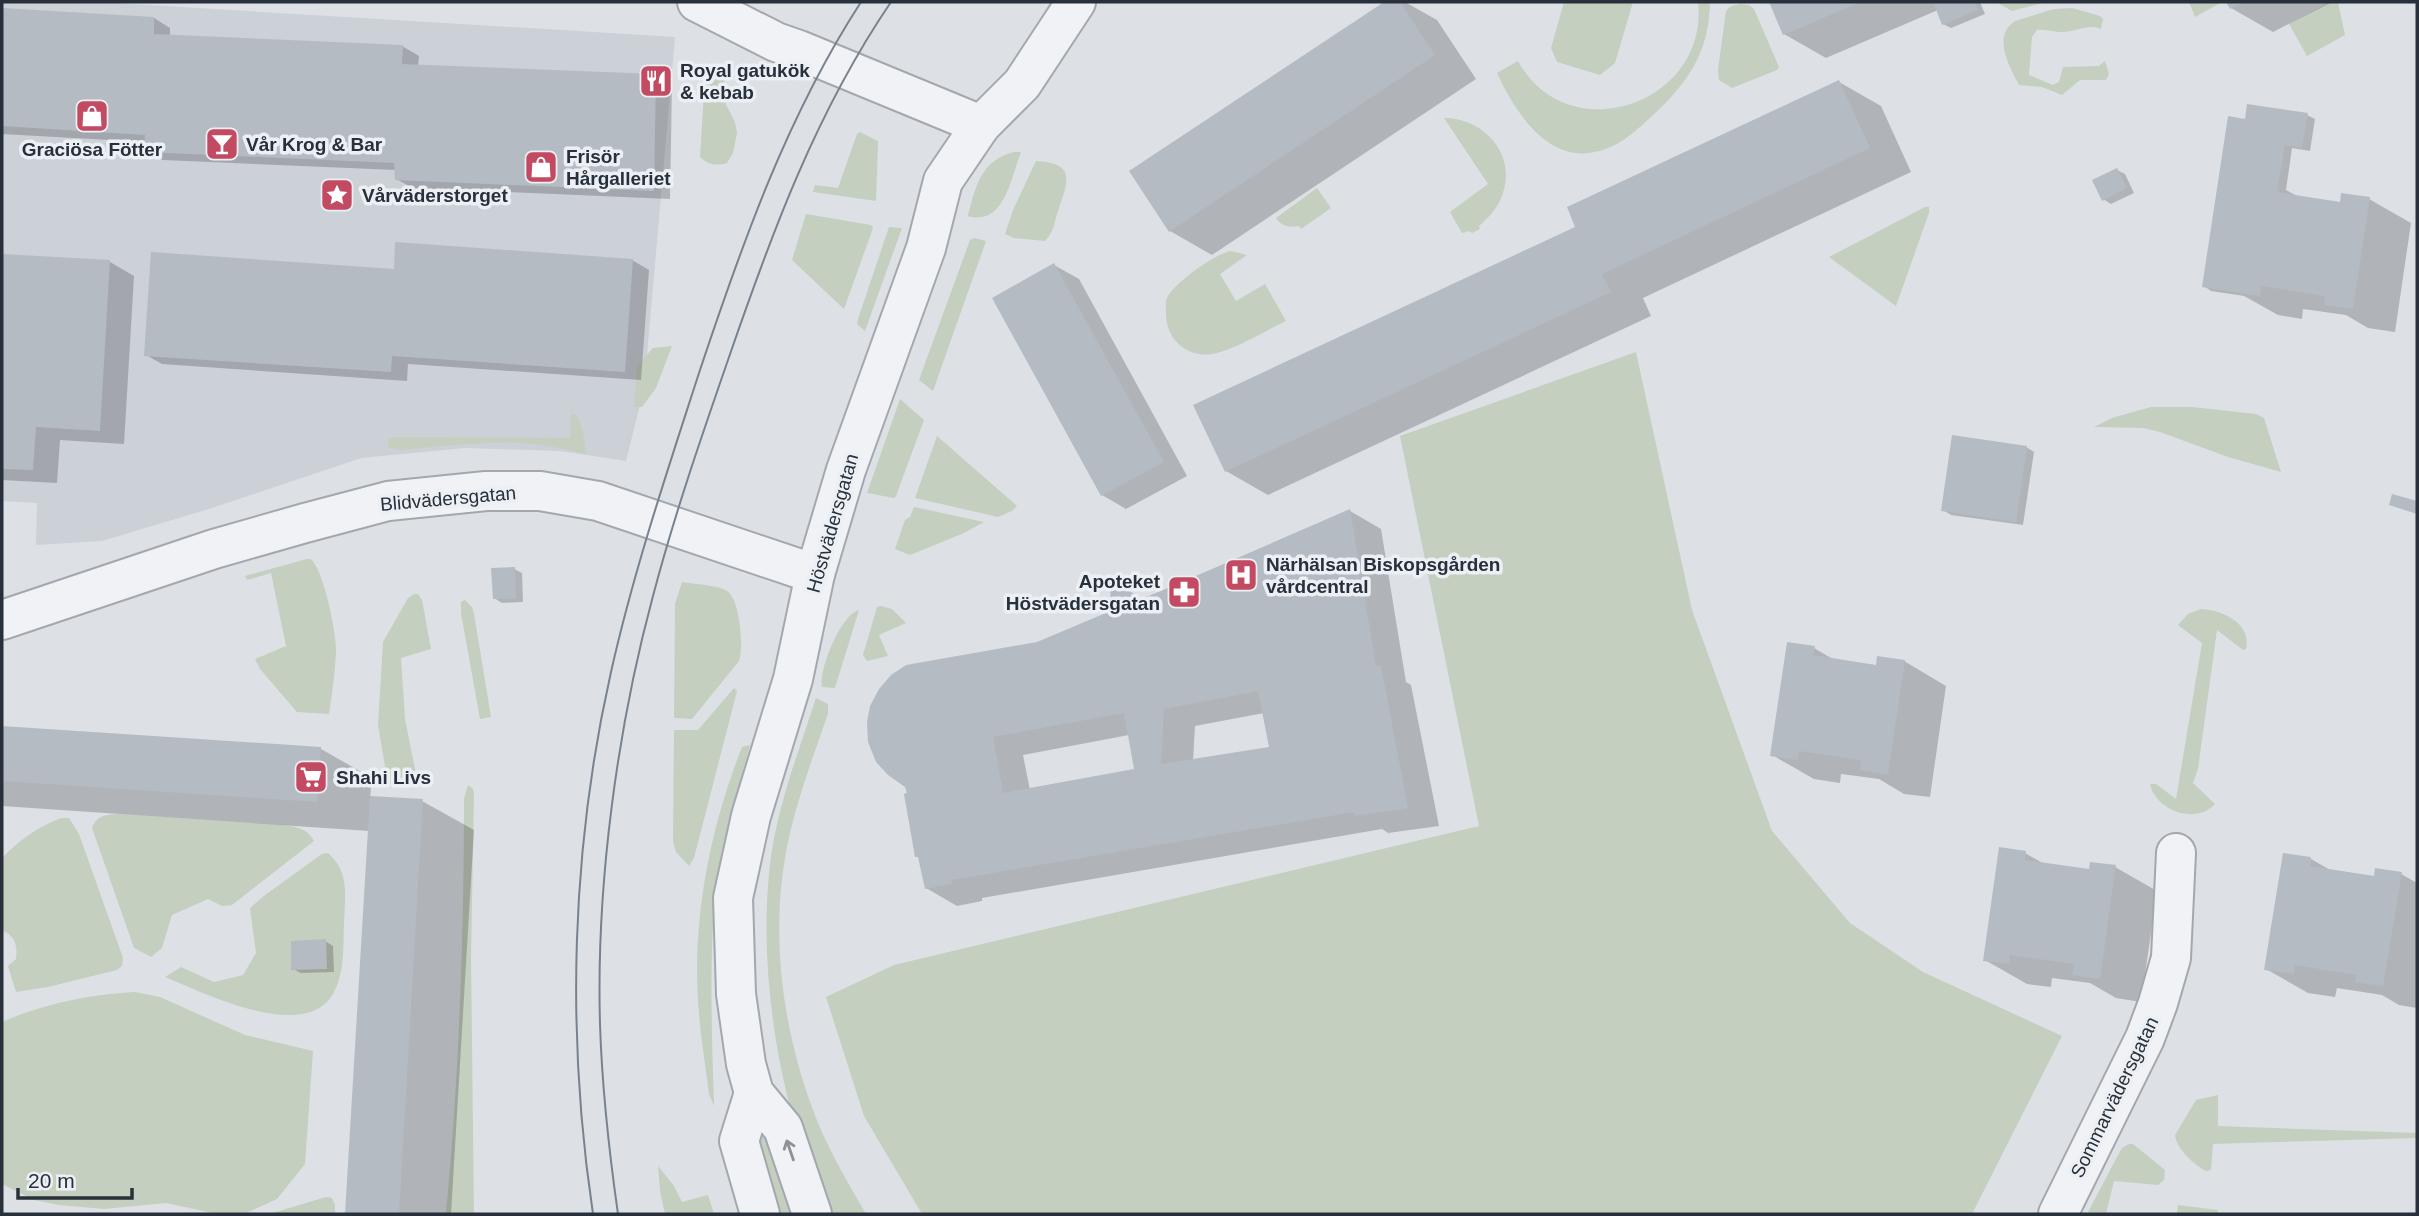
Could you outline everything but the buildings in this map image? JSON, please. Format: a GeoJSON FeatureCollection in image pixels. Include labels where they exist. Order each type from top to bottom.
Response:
{"type":"FeatureCollection","features":[{"type":"Feature","properties":{"kind":"street"},"geometry":{"type":"LineString","coordinates":[[697,2],[776,42],[981,125]]}},
{"type":"Feature","properties":{"kind":"street","name":"Höstvädersgatan"},"geometry":{"type":"LineString","coordinates":[[813,1214],[783,1128],[754,1093],[746,1064],[736,994],[733,898],[751,816],[793,679],[815,574],[846,470],[926,247],[943,181],[981,125],[1021,84],[1076,2]]}},
{"type":"Feature","properties":{"kind":"street","name":"Blidvädersgatan"},"geometry":{"type":"LineString","coordinates":[[2,620],[214,549],[376,504],[486,491],[540,491],[598,501],[815,574]]}},
{"type":"Feature","properties":{"kind":"street","name":"Sommarvädersgatan"},"geometry":{"type":"LineString","coordinates":[[2058,1214],[2145,1038],[2158,1003],[2171,958],[2176,852]]}},
{"type":"Feature","properties":{"kind":"street"},"geometry":{"type":"LineString","coordinates":[[754,1093],[738,1141],[760,1214]]}},
{"type":"Feature","properties":{"kind":"shaded area"},"geometry":{"type":"Polygon","coordinates":[[[2,2],[98,2],[675,37],[644,389],[626,461],[560,451],[465,448],[361,458],[212,508],[102,541],[36,545],[37,503],[2,501],[2,2]]]}},
{"type":"Feature","properties":{"kind":"green space"},"geometry":{"type":"Polygon","coordinates":[[[1564,2],[1633,2],[1615,63],[1600,75],[1557,62],[1551,48],[1564,2]]]}},
{"type":"Feature","properties":{"kind":"green space"},"geometry":{"type":"Polygon","coordinates":[[[1698,2],[1710,2],[1709,20],[1701,52],[1686,79],[1651,117],[1608,148],[1588,153],[1570,152],[1554,146],[1526,122],[1497,73],[1518,61],[1541,89],[1569,105],[1600,109],[1631,104],[1659,89],[1682,67],[1695,38],[1698,2]]]}},
{"type":"Feature","properties":{"kind":"green space"},"geometry":{"type":"Polygon","coordinates":[[[1996,2],[2047,2],[2012,11],[1996,2]]]}},
{"type":"Feature","properties":{"kind":"green space"},"geometry":{"type":"Polygon","coordinates":[[[2189,2],[2222,2],[2195,17],[2189,2]]]}},
{"type":"Feature","properties":{"kind":"green space"},"geometry":{"type":"Polygon","coordinates":[[[2330,2],[2338,2],[2345,35],[2307,56],[2289,24],[2330,2]]]}},
{"type":"Feature","properties":{"kind":"green space"},"geometry":{"type":"Polygon","coordinates":[[[1741,4],[1754,9],[1779,67],[1732,88],[1719,80],[1718,69],[1726,11],[1731,6],[1741,4]]]}},
{"type":"Feature","properties":{"kind":"green space"},"geometry":{"type":"Polygon","coordinates":[[[2072,8],[2100,16],[2103,19],[2101,29],[2091,27],[2060,32],[2037,30],[2032,37],[2029,75],[2053,85],[2059,82],[2063,67],[2099,66],[2105,61],[2109,74],[2106,80],[2080,80],[2062,95],[2042,87],[2019,85],[2005,52],[2008,27],[2015,21],[2054,9],[2072,8]]]}},
{"type":"Feature","properties":{"kind":"green space"},"geometry":{"type":"Polygon","coordinates":[[[720,71],[724,72],[726,105],[735,122],[737,133],[733,153],[727,163],[716,165],[700,157],[704,92],[707,82],[720,71]]]}},
{"type":"Feature","properties":{"kind":"green space"},"geometry":{"type":"Polygon","coordinates":[[[1444,118],[1459,120],[1485,132],[1501,154],[1505,167],[1506,181],[1500,201],[1479,226],[1480,229],[1472,233],[1462,233],[1450,212],[1488,184],[1444,118]]]}},
{"type":"Feature","properties":{"kind":"green space"},"geometry":{"type":"Polygon","coordinates":[[[860,132],[878,141],[876,201],[813,192],[815,185],[838,188],[860,132]]]}},
{"type":"Feature","properties":{"kind":"green space"},"geometry":{"type":"Polygon","coordinates":[[[1014,152],[1021,152],[1009,187],[998,207],[990,214],[980,217],[968,216],[977,185],[987,168],[994,161],[1014,152]]]}},
{"type":"Feature","properties":{"kind":"green space"},"geometry":{"type":"Polygon","coordinates":[[[1036,161],[1058,166],[1064,170],[1066,176],[1053,227],[1045,241],[1014,238],[1005,234],[1036,161]]]}},
{"type":"Feature","properties":{"kind":"green space"},"geometry":{"type":"Polygon","coordinates":[[[1317,188],[1331,208],[1301,229],[1299,226],[1286,226],[1276,218],[1317,188]]]}},
{"type":"Feature","properties":{"kind":"green space"},"geometry":{"type":"Polygon","coordinates":[[[1929,207],[1929,213],[1896,306],[1829,257],[1929,207]]]}},
{"type":"Feature","properties":{"kind":"green space"},"geometry":{"type":"Polygon","coordinates":[[[806,214],[871,225],[873,228],[844,309],[792,260],[806,214]]]}},
{"type":"Feature","properties":{"kind":"green space"},"geometry":{"type":"Polygon","coordinates":[[[889,227],[902,228],[865,331],[857,324],[858,319],[889,227]]]}},
{"type":"Feature","properties":{"kind":"green space"},"geometry":{"type":"Polygon","coordinates":[[[974,238],[986,241],[933,391],[919,380],[970,240],[974,238]]]}},
{"type":"Feature","properties":{"kind":"green space"},"geometry":{"type":"Polygon","coordinates":[[[1231,251],[1247,255],[1220,274],[1236,301],[1265,284],[1286,321],[1221,352],[1203,354],[1187,350],[1170,332],[1166,300],[1177,285],[1196,270],[1231,251]]]}},
{"type":"Feature","properties":{"kind":"green space"},"geometry":{"type":"Polygon","coordinates":[[[672,346],[656,388],[642,407],[634,407],[637,366],[653,348],[672,346]]]}},
{"type":"Feature","properties":{"kind":"green space"},"geometry":{"type":"Polygon","coordinates":[[[1636,352],[1692,610],[1772,831],[1850,923],[1923,972],[2062,1036],[1972,1214],[922,1214],[864,1116],[826,997],[894,965],[1479,826],[1400,436],[1636,352]]]}},
{"type":"Feature","properties":{"kind":"green space"},"geometry":{"type":"Polygon","coordinates":[[[900,399],[924,420],[896,496],[894,498],[867,493],[900,399]]]}},
{"type":"Feature","properties":{"kind":"green space"},"geometry":{"type":"Polygon","coordinates":[[[2151,407],[2192,407],[2256,414],[2264,418],[2281,472],[2228,457],[2160,432],[2143,428],[2094,427],[2112,418],[2151,407]]]}},
{"type":"Feature","properties":{"kind":"green space"},"geometry":{"type":"Polygon","coordinates":[[[571,414],[577,415],[586,454],[542,445],[506,443],[399,450],[388,447],[389,439],[396,437],[570,438],[571,414]]]}},
{"type":"Feature","properties":{"kind":"green space"},"geometry":{"type":"Polygon","coordinates":[[[937,436],[1017,506],[998,517],[915,498],[937,436]]]}},
{"type":"Feature","properties":{"kind":"green space"},"geometry":{"type":"Polygon","coordinates":[[[914,507],[984,522],[910,555],[895,549],[905,520],[910,517],[914,507]]]}},
{"type":"Feature","properties":{"kind":"green space"},"geometry":{"type":"Polygon","coordinates":[[[311,559],[321,576],[336,644],[329,714],[297,712],[260,669],[255,659],[286,646],[271,573],[247,580],[245,576],[311,559]]]}},
{"type":"Feature","properties":{"kind":"green space"},"geometry":{"type":"Polygon","coordinates":[[[682,582],[727,591],[735,603],[741,635],[739,661],[692,719],[674,718],[675,604],[682,582]]]}},
{"type":"Feature","properties":{"kind":"green space"},"geometry":{"type":"Polygon","coordinates":[[[418,594],[422,600],[431,649],[401,658],[405,719],[418,784],[388,784],[378,725],[383,642],[408,598],[418,594]]]}},
{"type":"Feature","properties":{"kind":"green space"},"geometry":{"type":"Polygon","coordinates":[[[465,600],[472,607],[474,614],[491,717],[480,719],[461,613],[461,602],[465,600]]]}},
{"type":"Feature","properties":{"kind":"green space"},"geometry":{"type":"Polygon","coordinates":[[[877,607],[892,609],[906,623],[879,635],[888,656],[867,661],[863,655],[877,607]]]}},
{"type":"Feature","properties":{"kind":"green space"},"geometry":{"type":"Polygon","coordinates":[[[2201,609],[2218,612],[2234,620],[2240,625],[2247,640],[2246,649],[2243,650],[2217,630],[2198,769],[2193,783],[2215,804],[2198,814],[2188,814],[2168,808],[2154,793],[2150,784],[2156,784],[2176,799],[2202,643],[2178,625],[2188,614],[2201,609]]]}},
{"type":"Feature","properties":{"kind":"green space"},"geometry":{"type":"Polygon","coordinates":[[[859,610],[835,688],[822,687],[823,669],[832,645],[845,622],[859,610]]]}},
{"type":"Feature","properties":{"kind":"green space"},"geometry":{"type":"Polygon","coordinates":[[[734,688],[737,691],[694,858],[689,866],[676,852],[673,842],[674,730],[698,730],[734,688]]]}},
{"type":"Feature","properties":{"kind":"green space"},"geometry":{"type":"Polygon","coordinates":[[[816,698],[828,704],[828,714],[800,796],[787,847],[780,913],[782,980],[793,1046],[813,1110],[830,1150],[866,1214],[827,1214],[804,1152],[784,1083],[769,986],[767,920],[771,856],[784,796],[816,698]]]}},
{"type":"Feature","properties":{"kind":"green space"},"geometry":{"type":"Polygon","coordinates":[[[750,745],[725,840],[715,897],[712,975],[714,1106],[709,1094],[699,1014],[697,980],[700,912],[720,811],[742,747],[750,745]]]}},
{"type":"Feature","properties":{"kind":"green space"},"geometry":{"type":"Polygon","coordinates":[[[468,785],[473,789],[474,795],[471,956],[474,1214],[446,1214],[462,955],[464,799],[468,785]]]}},
{"type":"Feature","properties":{"kind":"green space"},"geometry":{"type":"Polygon","coordinates":[[[118,814],[283,825],[305,831],[314,841],[232,905],[222,906],[208,899],[172,915],[162,948],[151,957],[134,948],[92,828],[96,820],[118,814]]]}},
{"type":"Feature","properties":{"kind":"green space"},"geometry":{"type":"Polygon","coordinates":[[[61,818],[69,818],[79,834],[123,958],[122,966],[117,970],[48,987],[16,992],[8,966],[16,959],[16,946],[13,938],[2,931],[2,858],[29,835],[61,818]]]}},
{"type":"Feature","properties":{"kind":"green space"},"geometry":{"type":"Polygon","coordinates":[[[328,853],[340,868],[345,885],[343,949],[338,984],[321,1007],[301,1014],[253,1010],[165,977],[181,967],[214,982],[243,975],[256,953],[250,908],[322,854],[328,853]]]}},
{"type":"Feature","properties":{"kind":"green space"},"geometry":{"type":"Polygon","coordinates":[[[135,992],[160,997],[245,1035],[313,1051],[305,1164],[277,1199],[244,1214],[217,1214],[166,1203],[104,1209],[34,1200],[2,1184],[2,1022],[67,1001],[135,992]]]}},
{"type":"Feature","properties":{"kind":"green space"},"geometry":{"type":"Polygon","coordinates":[[[2218,1095],[2218,1126],[2417,1133],[2417,1138],[2213,1144],[2211,1170],[2206,1171],[2186,1156],[2175,1135],[2196,1100],[2218,1095]]]}},
{"type":"Feature","properties":{"kind":"green space"},"geometry":{"type":"Polygon","coordinates":[[[768,1114],[801,1214],[778,1214],[751,1118],[768,1114]]]}},
{"type":"Feature","properties":{"kind":"green space"},"geometry":{"type":"Polygon","coordinates":[[[2133,1144],[2165,1170],[2164,1180],[2158,1185],[2114,1181],[2106,1214],[2087,1214],[2122,1148],[2133,1144]]]}},
{"type":"Feature","properties":{"kind":"green space"},"geometry":{"type":"Polygon","coordinates":[[[658,1166],[674,1186],[682,1202],[708,1195],[714,1214],[665,1214],[658,1166]]]}},
{"type":"Feature","properties":{"kind":"green space"},"geometry":{"type":"Polygon","coordinates":[[[326,1197],[332,1198],[335,1214],[269,1214],[326,1197]]]}},
{"type":"Feature","properties":{"kind":"green space"},"geometry":{"type":"Polygon","coordinates":[[[2178,1205],[2218,1210],[2218,1214],[2177,1214],[2178,1205]]]}},
{"type":"Feature","properties":{"kind":"tram line"},"geometry":{"type":"LineString","coordinates":[[593,1214],[579,1078],[577,942],[588,806],[611,672],[663,484],[715,325],[750,229],[768,182],[811,90],[861,2]]}},
{"type":"Feature","properties":{"kind":"tram line"},"geometry":{"type":"LineString","coordinates":[[618,1214],[606,1119],[601,1048],[602,918],[619,753],[640,647],[688,477],[744,313],[779,221],[840,87],[891,2]]}},
{"type":"Feature","properties":{"kind":"place","name":"Royal gatukök & kebab"},"geometry":{"type":"Point","coordinates":[656,81]}},
{"type":"Feature","properties":{"kind":"place","name":"Graciösa Fötter"},"geometry":{"type":"Point","coordinates":[92,116]}},
{"type":"Feature","properties":{"kind":"place","name":"Vår Krog & Bar"},"geometry":{"type":"Point","coordinates":[222,144]}},
{"type":"Feature","properties":{"kind":"place","name":"Frisör Hårgalleriet"},"geometry":{"type":"Point","coordinates":[541,167]}},
{"type":"Feature","properties":{"kind":"place","name":"Vårväderstorget"},"geometry":{"type":"Point","coordinates":[337,195]}},
{"type":"Feature","properties":{"kind":"place","name":"Närhälsan Biskopsgården vårdcentral"},"geometry":{"type":"Point","coordinates":[1241,575]}},
{"type":"Feature","properties":{"kind":"place","name":"Apoteket Höstvädersgatan"},"geometry":{"type":"Point","coordinates":[1184,592]}},
{"type":"Feature","properties":{"kind":"place","name":"Shahi Livs"},"geometry":{"type":"Point","coordinates":[311,777]}}]}
